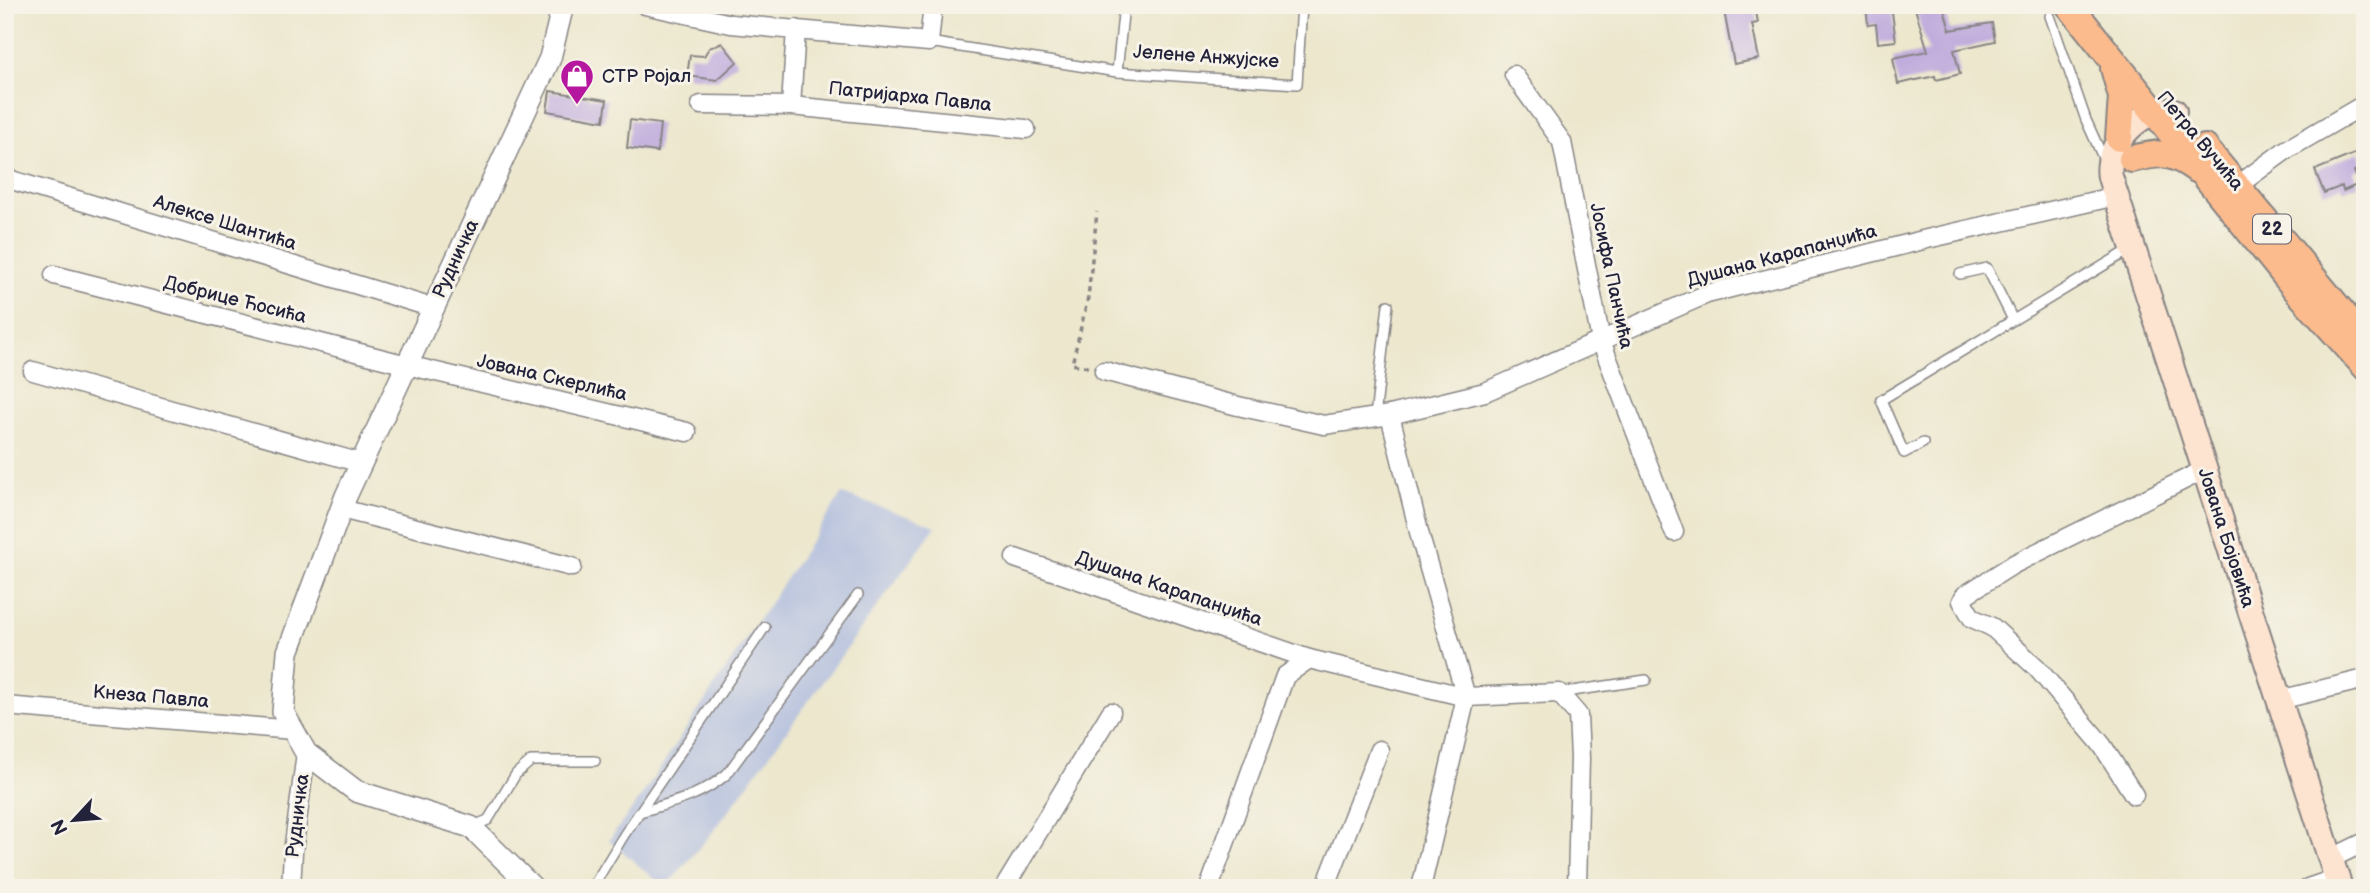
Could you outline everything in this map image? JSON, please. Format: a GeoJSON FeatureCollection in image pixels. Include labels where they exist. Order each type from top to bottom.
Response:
{"type":"FeatureCollection","features":[{"type":"Feature","properties":{"kind":"main road","name":"Петра Вучића"},"geometry":{"type":"LineString","coordinates":[[2091,5],[2170,118],[2210,182],[2295,288],[2365,366]]}},
{"type":"Feature","properties":{"kind":"main road","name":"22"},"geometry":{"type":"LineString","coordinates":[[2059,11],[2113,59]]}},
{"type":"Feature","properties":{"kind":"main road","name":"Петра Вучића"},"geometry":{"type":"LineString","coordinates":[[2113,59],[2237,186],[2360,328]]}},
{"type":"Feature","properties":{"kind":"main road"},"geometry":{"type":"LineString","coordinates":[[2113,59],[2122,97],[2118,170]]}},
{"type":"Feature","properties":{"kind":"main road"},"geometry":{"type":"LineString","coordinates":[[2118,170],[2170,118]]}},
{"type":"Feature","properties":{"kind":"main road"},"geometry":{"type":"LineString","coordinates":[[2118,170],[2157,153],[2168,153],[2192,166],[2210,182]]}},
{"type":"Feature","properties":{"kind":"main road","name":"Јована Бојовића"},"geometry":{"type":"LineString","coordinates":[[2118,170],[2132,248],[2336,875]]}},
{"type":"Feature","properties":{"kind":"street","name":"Рудничка"},"geometry":{"type":"LineString","coordinates":[[290,888],[306,753],[283,712],[288,652],[361,463],[550,58],[563,5]]}},
{"type":"Feature","properties":{"kind":"street","name":"Јелене Анжујске"},"geometry":{"type":"LineString","coordinates":[[645,5],[731,24],[929,42]]}},
{"type":"Feature","properties":{"kind":"street"},"geometry":{"type":"LineString","coordinates":[[929,42],[933,5]]}},
{"type":"Feature","properties":{"kind":"street"},"geometry":{"type":"LineString","coordinates":[[791,106],[796,29]]}},
{"type":"Feature","properties":{"kind":"street","name":"Јосифа Панчића"},"geometry":{"type":"LineString","coordinates":[[1514,75],[1562,142],[1601,341],[1674,532]]}},
{"type":"Feature","properties":{"kind":"street"},"geometry":{"type":"LineString","coordinates":[[2237,186],[2286,150],[2365,104]]}},
{"type":"Feature","properties":{"kind":"street","name":"Патријарха Павла"},"geometry":{"type":"LineString","coordinates":[[701,105],[791,106],[1026,129]]}},
{"type":"Feature","properties":{"kind":"street","name":"Душана Карапанџића"},"geometry":{"type":"LineString","coordinates":[[1104,370],[1238,407],[1324,425],[1383,416],[1485,392],[1707,294],[1927,239],[2118,170]]}},
{"type":"Feature","properties":{"kind":"street","name":"Алексе Шантића"},"geometry":{"type":"LineString","coordinates":[[5,178],[433,308]]}},
{"type":"Feature","properties":{"kind":"street","name":"Добрице Ћосића"},"geometry":{"type":"LineString","coordinates":[[54,275],[407,365]]}},
{"type":"Feature","properties":{"kind":"street","name":"Јована Скерлића"},"geometry":{"type":"LineString","coordinates":[[407,365],[687,432]]}},
{"type":"Feature","properties":{"kind":"street"},"geometry":{"type":"LineString","coordinates":[[33,371],[361,463]]}},
{"type":"Feature","properties":{"kind":"street"},"geometry":{"type":"LineString","coordinates":[[1383,416],[1466,697],[1421,888]]}},
{"type":"Feature","properties":{"kind":"street"},"geometry":{"type":"LineString","coordinates":[[2134,795],[2102,745],[2037,668],[1992,627],[1972,618],[1962,601],[1965,595],[2014,564],[2204,470]]}},
{"type":"Feature","properties":{"kind":"street"},"geometry":{"type":"LineString","coordinates":[[341,509],[572,567]]}},
{"type":"Feature","properties":{"kind":"street","name":"Душана Карапанџића"},"geometry":{"type":"LineString","coordinates":[[1015,558],[1309,659],[1466,697],[1559,693]]}},
{"type":"Feature","properties":{"kind":"street"},"geometry":{"type":"LineString","coordinates":[[1209,888],[1286,676],[1309,659]]}},
{"type":"Feature","properties":{"kind":"street"},"geometry":{"type":"LineString","coordinates":[[2279,700],[2365,679]]}},
{"type":"Feature","properties":{"kind":"street"},"geometry":{"type":"LineString","coordinates":[[1559,693],[1578,715],[1580,758],[1577,888]]}},
{"type":"Feature","properties":{"kind":"street","name":"Кнеза Павла"},"geometry":{"type":"LineString","coordinates":[[5,706],[293,730]]}},
{"type":"Feature","properties":{"kind":"street"},"geometry":{"type":"LineString","coordinates":[[1004,888],[1111,712]]}},
{"type":"Feature","properties":{"kind":"street"},"geometry":{"type":"LineString","coordinates":[[1325,888],[1379,750]]}},
{"type":"Feature","properties":{"kind":"street"},"geometry":{"type":"LineString","coordinates":[[306,753],[356,790],[471,827],[533,888]]}},
{"type":"Feature","properties":{"kind":"street"},"geometry":{"type":"LineString","coordinates":[[2308,888],[2336,875],[2365,842]]}},
{"type":"Feature","properties":{"kind":"lane","name":"Јелене Анжујске"},"geometry":{"type":"LineString","coordinates":[[1117,72],[1124,5]]}},
{"type":"Feature","properties":{"kind":"lane","name":"Јелене Анжујске"},"geometry":{"type":"LineString","coordinates":[[929,42],[1117,72],[1297,84],[1302,5]]}},
{"type":"Feature","properties":{"kind":"lane"},"geometry":{"type":"LineString","coordinates":[[2059,11],[2086,120],[2118,170]]}},
{"type":"Feature","properties":{"kind":"lane"},"geometry":{"type":"LineString","coordinates":[[1923,443],[1904,453],[1881,400],[2132,248]]}},
{"type":"Feature","properties":{"kind":"lane"},"geometry":{"type":"LineString","coordinates":[[1960,274],[1987,268],[2013,320]]}},
{"type":"Feature","properties":{"kind":"lane"},"geometry":{"type":"LineString","coordinates":[[1383,416],[1388,305]]}},
{"type":"Feature","properties":{"kind":"lane"},"geometry":{"type":"LineString","coordinates":[[640,812],[690,798],[710,788],[727,774],[858,595]]}},
{"type":"Feature","properties":{"kind":"lane"},"geometry":{"type":"LineString","coordinates":[[592,888],[765,627]]}},
{"type":"Feature","properties":{"kind":"lane"},"geometry":{"type":"LineString","coordinates":[[1559,693],[1646,680]]}},
{"type":"Feature","properties":{"kind":"lane"},"geometry":{"type":"LineString","coordinates":[[471,827],[488,820],[516,774],[531,761],[595,761]]}},
{"type":"Feature","properties":{"kind":"path"},"geometry":{"type":"LineString","coordinates":[[1097,212],[1088,298],[1072,364],[1104,370]]}},
{"type":"Feature","properties":{"kind":"shaded area"},"geometry":{"type":"Polygon","coordinates":[[[842,494],[936,526],[716,828],[665,888],[609,840],[639,800],[842,494]]]}},
{"type":"Feature","properties":{"kind":"building"},"geometry":{"type":"Polygon","coordinates":[[[1755,5],[1758,23],[1752,24],[1759,59],[1734,64],[1724,11],[1755,5]]]}},
{"type":"Feature","properties":{"kind":"building"},"geometry":{"type":"Polygon","coordinates":[[[1866,5],[1891,5],[1896,41],[1878,43],[1876,24],[1868,25],[1866,5]]]}},
{"type":"Feature","properties":{"kind":"building"},"geometry":{"type":"Polygon","coordinates":[[[1914,5],[1943,5],[1950,30],[1992,23],[1995,41],[1954,50],[1960,74],[1936,80],[1935,76],[1898,84],[1893,58],[1928,51],[1914,5]]]}},
{"type":"Feature","properties":{"kind":"building"},"geometry":{"type":"Polygon","coordinates":[[[722,43],[737,62],[717,80],[687,76],[690,55],[704,56],[709,48],[722,43]]]}},
{"type":"Feature","properties":{"kind":"building","name":"СТР Ројал"},"geometry":{"type":"Polygon","coordinates":[[[550,91],[607,100],[604,121],[547,111],[550,91]]]}},
{"type":"Feature","properties":{"kind":"building"},"geometry":{"type":"Polygon","coordinates":[[[630,120],[660,124],[657,152],[627,148],[630,120]]]}},
{"type":"Feature","properties":{"kind":"building"},"geometry":{"type":"Polygon","coordinates":[[[2359,152],[2365,167],[2354,171],[2359,184],[2343,191],[2342,186],[2324,193],[2315,170],[2359,152]]]}},
{"type":"Feature","properties":{"kind":"place","name":"СТР Ројал"},"geometry":{"type":"Point","coordinates":[577,106]}}]}
